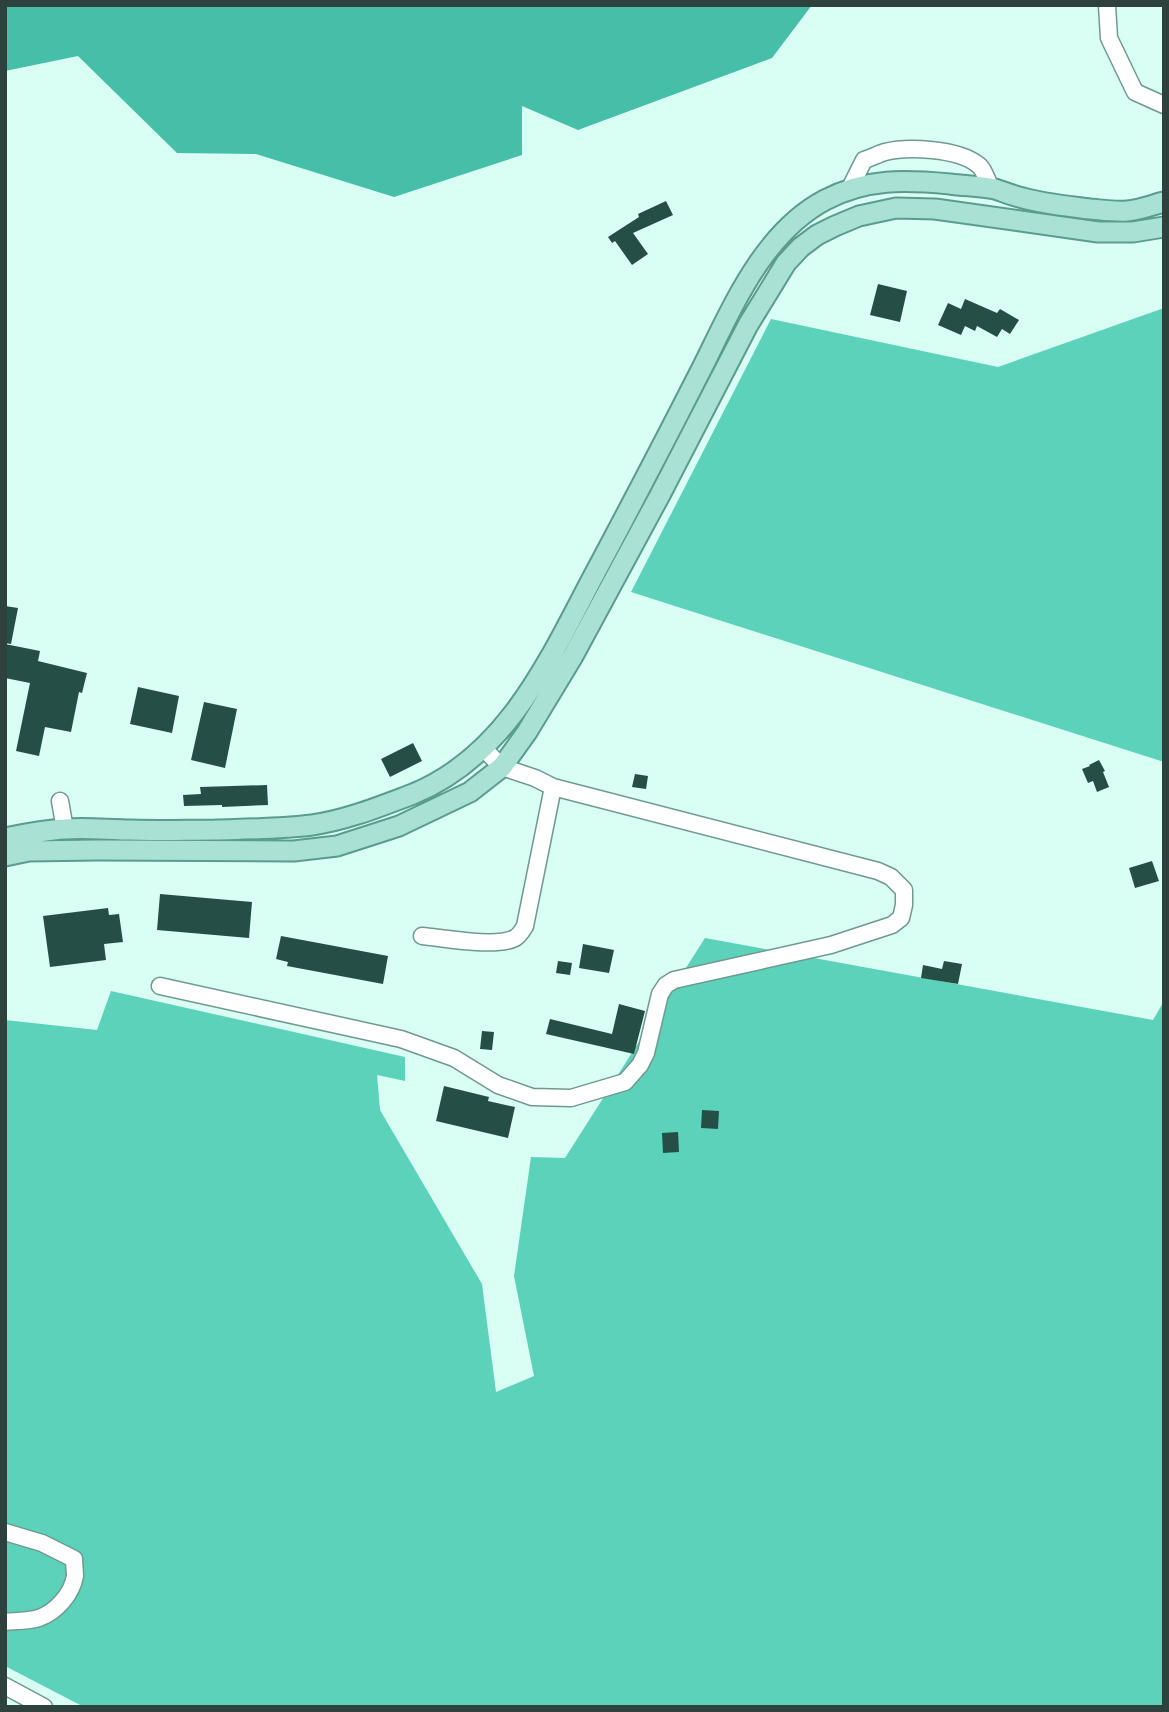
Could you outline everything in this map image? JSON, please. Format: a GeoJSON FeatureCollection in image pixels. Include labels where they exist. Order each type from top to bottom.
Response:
{"type":"FeatureCollection","features":[{"type":"Feature","properties":{"kind":"main road"},"geometry":{"type":"LineString","coordinates":[[5,838],[65,829],[255,829],[313,825],[342,819],[416,792],[447,776],[483,748],[504,726],[533,686],[560,641],[757,265],[785,230],[804,212],[849,190],[890,181],[991,188],[1048,203],[1105,211],[1126,211],[1164,202]]}},
{"type":"Feature","properties":{"kind":"main road"},"geometry":{"type":"LineString","coordinates":[[5,856],[29,851],[295,851],[337,846],[399,826],[470,792],[502,767],[527,732],[573,656],[758,307],[786,263],[801,247],[817,234],[859,216],[896,208],[935,209],[1098,232],[1133,232],[1164,227]]}},
{"type":"Feature","properties":{"kind":"main road"},"geometry":{"type":"LineString","coordinates":[[64,851],[65,829]]}},
{"type":"Feature","properties":{"kind":"street"},"geometry":{"type":"LineString","coordinates":[[1107,5],[1110,37],[1135,92],[1164,105]]}},
{"type":"Feature","properties":{"kind":"street"},"geometry":{"type":"LineString","coordinates":[[849,190],[864,160],[883,152],[906,149],[937,151],[962,157],[979,165],[991,188]]}},
{"type":"Feature","properties":{"kind":"street"},"geometry":{"type":"LineString","coordinates":[[160,986],[401,1039],[454,1058],[498,1085],[532,1097],[571,1098],[625,1082],[640,1065],[646,1053],[660,994],[666,985],[674,980],[831,945],[892,925],[901,918],[904,890],[891,877],[878,871],[554,787],[502,767],[483,748]]}},
{"type":"Feature","properties":{"kind":"street"},"geometry":{"type":"LineString","coordinates":[[422,936],[491,943],[512,940],[520,935],[525,926],[554,787]]}},
{"type":"Feature","properties":{"kind":"street"},"geometry":{"type":"LineString","coordinates":[[60,801],[65,829]]}},
{"type":"Feature","properties":{"kind":"street"},"geometry":{"type":"LineString","coordinates":[[5,1532],[42,1543],[74,1559],[75,1578],[58,1606],[47,1614],[38,1619],[5,1622]]}},
{"type":"Feature","properties":{"kind":"street"},"geometry":{"type":"LineString","coordinates":[[5,1686],[44,1707]]}},
{"type":"Feature","properties":{"kind":"shaded area"},"geometry":{"type":"Polygon","coordinates":[[[5,5],[812,5],[772,58],[578,130],[522,106],[522,155],[394,197],[256,154],[177,153],[78,56],[5,71],[5,5]]]}},
{"type":"Feature","properties":{"kind":"shaded area"},"geometry":{"type":"Polygon","coordinates":[[[1164,308],[1164,762],[631,592],[771,319],[998,367],[1164,308]]]}},
{"type":"Feature","properties":{"kind":"shaded area"},"geometry":{"type":"Polygon","coordinates":[[[705,938],[1153,1020],[1164,1001],[1164,1707],[84,1707],[5,1666],[5,1020],[97,1030],[111,991],[405,1057],[405,1081],[377,1075],[380,1110],[482,1284],[496,1392],[534,1376],[514,1276],[531,1157],[565,1158],[705,938]]]}},
{"type":"Feature","properties":{"kind":"building"},"geometry":{"type":"Polygon","coordinates":[[[666,201],[673,215],[633,233],[648,254],[632,265],[615,241],[612,243],[608,237],[639,217],[638,214],[666,201]]]}},
{"type":"Feature","properties":{"kind":"building"},"geometry":{"type":"Polygon","coordinates":[[[878,284],[907,291],[900,322],[870,315],[878,284]]]}},
{"type":"Feature","properties":{"kind":"building"},"geometry":{"type":"Polygon","coordinates":[[[965,299],[997,313],[1000,309],[1019,320],[1010,334],[1002,329],[997,337],[977,326],[975,331],[965,326],[961,335],[938,325],[948,303],[961,309],[965,299]]]}},
{"type":"Feature","properties":{"kind":"building"},"geometry":{"type":"Polygon","coordinates":[[[5,606],[18,608],[11,644],[5,643],[5,606]]]}},
{"type":"Feature","properties":{"kind":"building"},"geometry":{"type":"Polygon","coordinates":[[[5,644],[40,651],[38,661],[87,673],[82,693],[79,692],[71,732],[45,727],[39,756],[16,751],[30,683],[5,678],[5,644]]]}},
{"type":"Feature","properties":{"kind":"building"},"geometry":{"type":"Polygon","coordinates":[[[138,687],[179,696],[172,733],[130,724],[138,687]]]}},
{"type":"Feature","properties":{"kind":"building"},"geometry":{"type":"Polygon","coordinates":[[[204,702],[237,709],[225,768],[191,760],[204,702]]]}},
{"type":"Feature","properties":{"kind":"building"},"geometry":{"type":"Polygon","coordinates":[[[413,743],[422,761],[390,777],[381,759],[413,743]]]}},
{"type":"Feature","properties":{"kind":"building"},"geometry":{"type":"Polygon","coordinates":[[[1099,760],[1109,787],[1097,792],[1093,781],[1088,783],[1082,769],[1099,760]]]}},
{"type":"Feature","properties":{"kind":"building"},"geometry":{"type":"Polygon","coordinates":[[[635,774],[648,776],[646,789],[632,787],[635,774]]]}},
{"type":"Feature","properties":{"kind":"building"},"geometry":{"type":"Polygon","coordinates":[[[267,785],[268,805],[184,806],[183,795],[201,794],[200,787],[267,785]]]}},
{"type":"Feature","properties":{"kind":"building"},"geometry":{"type":"Polygon","coordinates":[[[1152,861],[1159,881],[1135,888],[1129,868],[1152,861]]]}},
{"type":"Feature","properties":{"kind":"building"},"geometry":{"type":"Polygon","coordinates":[[[160,894],[252,902],[249,938],[157,930],[160,894]]]}},
{"type":"Feature","properties":{"kind":"building"},"geometry":{"type":"Polygon","coordinates":[[[108,908],[109,915],[119,914],[123,942],[104,944],[106,960],[50,967],[43,916],[108,908]]]}},
{"type":"Feature","properties":{"kind":"building"},"geometry":{"type":"Polygon","coordinates":[[[281,936],[388,956],[383,984],[287,966],[288,962],[276,959],[281,936]]]}},
{"type":"Feature","properties":{"kind":"building"},"geometry":{"type":"Polygon","coordinates":[[[583,944],[614,950],[609,973],[579,968],[583,944]]]}},
{"type":"Feature","properties":{"kind":"building"},"geometry":{"type":"Polygon","coordinates":[[[558,961],[572,963],[570,975],[556,973],[558,961]]]}},
{"type":"Feature","properties":{"kind":"building"},"geometry":{"type":"Polygon","coordinates":[[[944,961],[962,964],[958,984],[921,978],[923,965],[942,969],[944,961]]]}},
{"type":"Feature","properties":{"kind":"building"},"geometry":{"type":"Polygon","coordinates":[[[619,1004],[645,1011],[634,1054],[546,1034],[550,1019],[612,1034],[619,1004]]]}},
{"type":"Feature","properties":{"kind":"building"},"geometry":{"type":"Polygon","coordinates":[[[482,1031],[494,1032],[492,1050],[480,1049],[482,1031]]]}},
{"type":"Feature","properties":{"kind":"building"},"geometry":{"type":"Polygon","coordinates":[[[444,1086],[489,1097],[488,1101],[515,1107],[508,1138],[436,1121],[444,1086]]]}},
{"type":"Feature","properties":{"kind":"building"},"geometry":{"type":"Polygon","coordinates":[[[702,1110],[719,1111],[718,1129],[701,1128],[702,1110]]]}},
{"type":"Feature","properties":{"kind":"building"},"geometry":{"type":"Polygon","coordinates":[[[678,1132],[679,1152],[663,1153],[662,1133],[678,1132]]]}}]}
